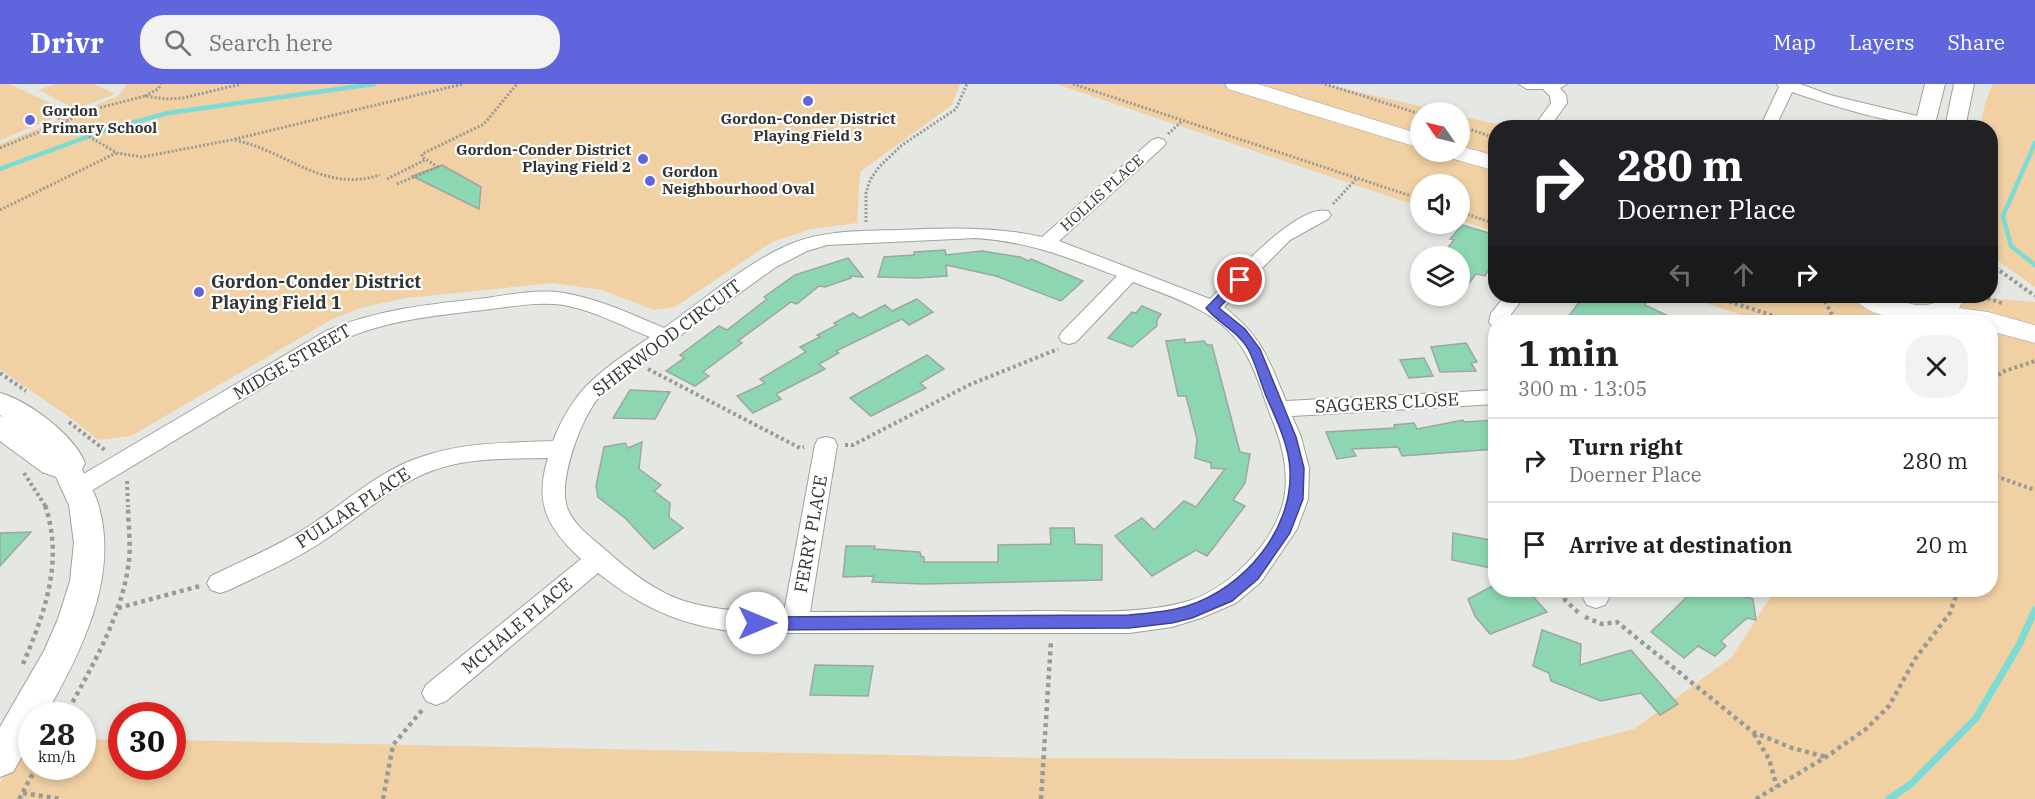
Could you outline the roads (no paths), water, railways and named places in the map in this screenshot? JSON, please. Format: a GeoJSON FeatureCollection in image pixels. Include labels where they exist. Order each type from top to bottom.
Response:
{"type":"FeatureCollection","features":[{"type":"Feature","properties":{"kind":"main road"},"geometry":{"type":"LineString","coordinates":[[1236,84],[1410,138]]}},
{"type":"Feature","properties":{"kind":"main road"},"geometry":{"type":"LineString","coordinates":[[1470,157],[1488,162]]}},
{"type":"Feature","properties":{"kind":"main road"},"geometry":{"type":"LineString","coordinates":[[1883,303],[1909,313],[1941,304],[1971,315]]}},
{"type":"Feature","properties":{"kind":"main road"},"geometry":{"type":"LineString","coordinates":[[1987,303],[2035,322]]}},
{"type":"Feature","properties":{"kind":"main road"},"geometry":{"type":"LineString","coordinates":[[1998,324],[2035,334]]}},
{"type":"Feature","properties":{"kind":"street"},"geometry":{"type":"LineString","coordinates":[[1527,84],[1554,85],[1559,103],[1547,120]]}},
{"type":"Feature","properties":{"kind":"street"},"geometry":{"type":"LineString","coordinates":[[1925,120],[1935,84]]}},
{"type":"Feature","properties":{"kind":"street"},"geometry":{"type":"LineString","coordinates":[[1957,120],[1964,84]]}},
{"type":"Feature","properties":{"kind":"street"},"geometry":{"type":"LineString","coordinates":[[1771,120],[1787,85],[1906,120]]}},
{"type":"Feature","properties":{"kind":"street","name":"HOLLIS PLACE"},"geometry":{"type":"LineString","coordinates":[[1046,243],[1158,143]]}},
{"type":"Feature","properties":{"kind":"street"},"geometry":{"type":"LineString","coordinates":[[1212,308],[1284,236],[1322,215]]}},
{"type":"Feature","properties":{"kind":"street","name":"SHERWOOD CIRCUIT"},"geometry":{"type":"LineString","coordinates":[[976,233],[1011,235],[1046,243],[1130,274],[1188,296],[1212,308],[1241,331],[1254,349],[1290,437],[1297,468],[1296,499],[1285,529],[1252,575],[1227,596],[1192,611],[1129,622],[795,623],[714,620],[673,609],[639,590],[577,542],[561,523],[553,502],[553,480],[573,421],[585,400],[602,381],[789,251],[817,242],[854,237],[976,233]]}},
{"type":"Feature","properties":{"kind":"street"},"geometry":{"type":"LineString","coordinates":[[1069,337],[1130,274]]}},
{"type":"Feature","properties":{"kind":"street","name":"MIDGE STREET"},"geometry":{"type":"LineString","coordinates":[[72,478],[333,336],[358,324],[387,316],[525,299],[562,299],[585,303],[665,336]]}},
{"type":"Feature","properties":{"kind":"street","name":"SAGGERS CLOSE"},"geometry":{"type":"LineString","coordinates":[[1278,409],[1488,397]]}},
{"type":"Feature","properties":{"kind":"street"},"geometry":{"type":"LineString","coordinates":[[0,402],[54,440],[70,458],[72,478],[90,540],[89,561],[79,607],[59,658],[0,760]]}},
{"type":"Feature","properties":{"kind":"street"},"geometry":{"type":"LineString","coordinates":[[0,426],[72,478]]}},
{"type":"Feature","properties":{"kind":"street","name":"FERRY PLACE"},"geometry":{"type":"LineString","coordinates":[[795,623],[826,445]]}},
{"type":"Feature","properties":{"kind":"street","name":"PULLAR PLACE"},"geometry":{"type":"LineString","coordinates":[[220,583],[302,543],[387,484],[414,469],[444,458],[475,453],[564,449]]}},
{"type":"Feature","properties":{"kind":"street","name":"MCHALE PLACE"},"geometry":{"type":"LineString","coordinates":[[436,693],[598,558]]}},
{"type":"Feature","properties":{"kind":"waterway"},"geometry":{"type":"LineString","coordinates":[[0,169],[103,131],[168,113],[374,84]]}},
{"type":"Feature","properties":{"kind":"waterway"},"geometry":{"type":"LineString","coordinates":[[2035,143],[2003,216],[2011,246],[2035,265]]}},
{"type":"Feature","properties":{"kind":"waterway"},"geometry":{"type":"LineString","coordinates":[[1889,799],[1911,784],[1976,718],[2019,645],[2035,610]]}},
{"type":"Feature","properties":{"kind":"place","name":"Gordon-Conder District Playing Field 3"},"geometry":{"type":"Point","coordinates":[808,101]}},
{"type":"Feature","properties":{"kind":"place","name":"Gordon Primary School"},"geometry":{"type":"Point","coordinates":[30,120]}},
{"type":"Feature","properties":{"kind":"place","name":"Gordon-Conder District Playing Field 2"},"geometry":{"type":"Point","coordinates":[643,159]}},
{"type":"Feature","properties":{"kind":"place","name":"Gordon Neighbourhood Oval"},"geometry":{"type":"Point","coordinates":[650,181]}},
{"type":"Feature","properties":{"kind":"place","name":"Gordon-Conder District Playing Field 1"},"geometry":{"type":"Point","coordinates":[199,292]}}]}
